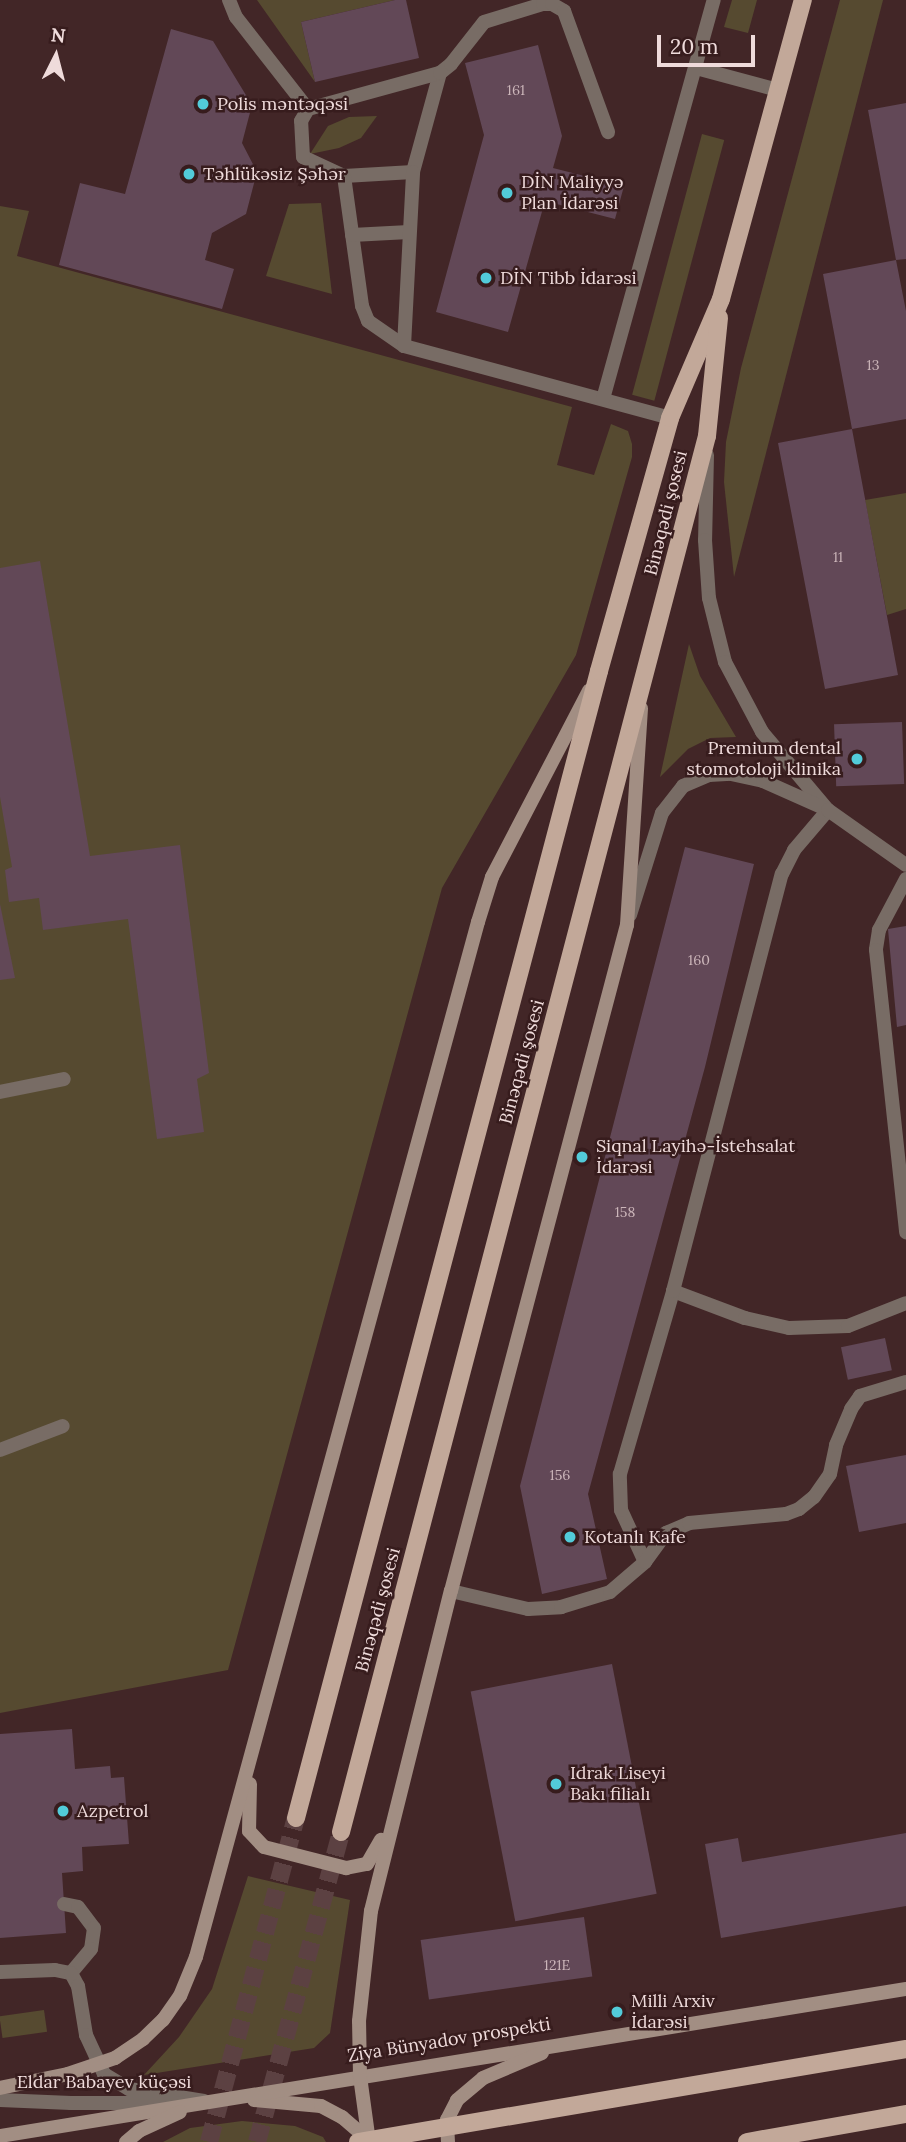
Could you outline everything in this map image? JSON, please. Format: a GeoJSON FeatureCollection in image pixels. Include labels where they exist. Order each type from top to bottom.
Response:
{"type":"FeatureCollection","features":[{"type":"Feature","properties":{"kind":"main road","name":"Binəqədi şosesi"},"geometry":{"type":"LineString","coordinates":[[296,1818],[599,671],[670,418],[721,299],[803,0]]}},
{"type":"Feature","properties":{"kind":"main road","name":"Binəqədi şosesi"},"geometry":{"type":"LineString","coordinates":[[341,1832],[707,436],[721,299]]}},
{"type":"Feature","properties":{"kind":"main road"},"geometry":{"type":"LineString","coordinates":[[0,2088],[98,2065],[144,2039],[163,2020],[180,1996],[196,1957],[478,922],[498,866],[599,671]]}},
{"type":"Feature","properties":{"kind":"main road"},"geometry":{"type":"LineString","coordinates":[[367,2142],[360,2076],[359,2021],[364,1954],[398,1801],[451,1591],[626,925],[643,686]]}},
{"type":"Feature","properties":{"kind":"main road"},"geometry":{"type":"LineString","coordinates":[[251,1758],[249,1831],[264,1847],[346,1868],[367,1864],[375,1855],[398,1801]]}},
{"type":"Feature","properties":{"kind":"main road","name":"Ziya Bünyadov prospekti"},"geometry":{"type":"LineString","coordinates":[[0,2136],[906,1989]]}},
{"type":"Feature","properties":{"kind":"main road"},"geometry":{"type":"LineString","coordinates":[[448,2142],[447,2120],[457,2100],[483,2078],[580,2040]]}},
{"type":"Feature","properties":{"kind":"main road"},"geometry":{"type":"LineString","coordinates":[[358,2142],[906,2049]]}},
{"type":"Feature","properties":{"kind":"main road"},"geometry":{"type":"LineString","coordinates":[[127,2142],[165,2118],[209,2102],[257,2100],[321,2106],[342,2117],[367,2142]]}},
{"type":"Feature","properties":{"kind":"main road"},"geometry":{"type":"LineString","coordinates":[[747,2142],[906,2114]]}},
{"type":"Feature","properties":{"kind":"street"},"geometry":{"type":"LineString","coordinates":[[229,0],[236,17],[308,109]]}},
{"type":"Feature","properties":{"kind":"street"},"geometry":{"type":"LineString","coordinates":[[603,399],[714,0]]}},
{"type":"Feature","properties":{"kind":"street"},"geometry":{"type":"LineString","coordinates":[[412,172],[344,176],[303,157],[301,121],[308,109],[440,73],[451,64],[484,22],[552,4],[564,11],[608,132]]}},
{"type":"Feature","properties":{"kind":"street"},"geometry":{"type":"LineString","coordinates":[[696,68],[778,90]]}},
{"type":"Feature","properties":{"kind":"street"},"geometry":{"type":"LineString","coordinates":[[404,346],[412,172],[440,73]]}},
{"type":"Feature","properties":{"kind":"street"},"geometry":{"type":"LineString","coordinates":[[344,176],[362,306],[368,321],[404,346],[670,418]]}},
{"type":"Feature","properties":{"kind":"street"},"geometry":{"type":"LineString","coordinates":[[352,235],[409,232]]}},
{"type":"Feature","properties":{"kind":"street"},"geometry":{"type":"LineString","coordinates":[[707,436],[705,540],[709,598],[721,651],[737,689],[762,732],[828,810]]}},
{"type":"Feature","properties":{"kind":"street"},"geometry":{"type":"LineString","coordinates":[[626,925],[662,813],[673,797],[695,778],[731,774],[763,781],[828,810],[906,864]]}},
{"type":"Feature","properties":{"kind":"street"},"geometry":{"type":"LineString","coordinates":[[645,1562],[621,1510],[620,1474],[673,1291],[782,874],[794,850],[828,810]]}},
{"type":"Feature","properties":{"kind":"street"},"geometry":{"type":"LineString","coordinates":[[906,879],[879,930],[876,950],[901,1151],[906,1232]]}},
{"type":"Feature","properties":{"kind":"street"},"geometry":{"type":"LineString","coordinates":[[0,1092],[64,1079]]}},
{"type":"Feature","properties":{"kind":"street"},"geometry":{"type":"LineString","coordinates":[[673,1291],[744,1318],[789,1328],[848,1326],[906,1303]]}},
{"type":"Feature","properties":{"kind":"street"},"geometry":{"type":"LineString","coordinates":[[451,1591],[528,1609],[561,1607],[610,1592],[645,1562],[666,1533],[689,1523],[786,1514],[799,1509],[814,1497],[830,1474],[836,1445],[851,1409],[860,1396],[906,1382]]}},
{"type":"Feature","properties":{"kind":"street"},"geometry":{"type":"LineString","coordinates":[[0,1450],[63,1426]]}},
{"type":"Feature","properties":{"kind":"street"},"geometry":{"type":"LineString","coordinates":[[64,1904],[78,1907],[94,1928],[91,1949],[71,1973]]}},
{"type":"Feature","properties":{"kind":"street"},"geometry":{"type":"LineString","coordinates":[[0,1972],[55,1970],[71,1973]]}},
{"type":"Feature","properties":{"kind":"street"},"geometry":{"type":"LineString","coordinates":[[71,1973],[78,1986],[86,2035],[98,2065],[114,2083],[129,2090],[209,2102]]}},
{"type":"Feature","properties":{"kind":"street","name":"Eldar Babayev küçəsi"},"geometry":{"type":"LineString","coordinates":[[0,2100],[71,2104],[209,2102]]}},
{"type":"Feature","properties":{"kind":"shaded area"},"geometry":{"type":"Polygon","coordinates":[[[257,0],[395,0],[301,22],[315,82],[257,0]]]}},
{"type":"Feature","properties":{"kind":"shaded area"},"geometry":{"type":"Polygon","coordinates":[[[732,0],[757,0],[748,33],[724,27],[732,0]]]}},
{"type":"Feature","properties":{"kind":"shaded area"},"geometry":{"type":"Polygon","coordinates":[[[840,0],[883,0],[734,577],[724,482],[726,442],[741,368],[840,0]]]}},
{"type":"Feature","properties":{"kind":"shaded area"},"geometry":{"type":"Polygon","coordinates":[[[377,116],[361,138],[339,148],[310,154],[328,126],[349,117],[377,116]]]}},
{"type":"Feature","properties":{"kind":"shaded area"},"geometry":{"type":"Polygon","coordinates":[[[702,134],[724,140],[654,401],[632,395],[702,134]]]}},
{"type":"Feature","properties":{"kind":"shaded area"},"geometry":{"type":"Polygon","coordinates":[[[321,203],[332,294],[266,276],[289,204],[321,203]]]}},
{"type":"Feature","properties":{"kind":"shaded area"},"geometry":{"type":"Polygon","coordinates":[[[0,206],[29,211],[17,256],[572,407],[557,465],[594,475],[611,424],[628,431],[632,457],[576,655],[442,888],[228,1670],[0,1713],[0,206]]]}},
{"type":"Feature","properties":{"kind":"shaded area"},"geometry":{"type":"Polygon","coordinates":[[[906,493],[906,609],[887,615],[865,500],[906,493]]]}},
{"type":"Feature","properties":{"kind":"shaded area"},"geometry":{"type":"Polygon","coordinates":[[[689,644],[700,676],[736,737],[710,738],[688,749],[660,777],[689,644]]]}},
{"type":"Feature","properties":{"kind":"shaded area"},"geometry":{"type":"Polygon","coordinates":[[[248,1876],[350,1900],[330,2033],[314,2048],[144,2075],[179,2037],[212,1989],[248,1876]]]}},
{"type":"Feature","properties":{"kind":"shaded area"},"geometry":{"type":"Polygon","coordinates":[[[44,2010],[47,2032],[2,2038],[0,2016],[44,2010]]]}},
{"type":"Feature","properties":{"kind":"shaded area"},"geometry":{"type":"Polygon","coordinates":[[[242,2121],[295,2126],[323,2137],[326,2142],[163,2142],[190,2128],[242,2121]]]}},
{"type":"Feature","properties":{"kind":"building"},"geometry":{"type":"Polygon","coordinates":[[[395,0],[406,0],[419,58],[315,82],[301,22],[395,0]]]}},
{"type":"Feature","properties":{"kind":"building"},"geometry":{"type":"Polygon","coordinates":[[[171,29],[213,41],[252,105],[242,143],[257,172],[246,214],[212,233],[205,260],[234,269],[222,309],[59,265],[80,183],[125,194],[171,29]]]}},
{"type":"Feature","properties":{"kind":"building"},"geometry":{"type":"Polygon","coordinates":[[[538,45],[562,136],[553,168],[624,186],[615,219],[545,201],[508,332],[436,312],[484,135],[465,63],[538,45]]]}},
{"type":"Feature","properties":{"kind":"building"},"geometry":{"type":"Polygon","coordinates":[[[906,103],[906,259],[896,260],[868,110],[906,103]]]}},
{"type":"Feature","properties":{"kind":"building"},"geometry":{"type":"Polygon","coordinates":[[[896,260],[906,311],[906,419],[852,429],[823,274],[896,260]]]}},
{"type":"Feature","properties":{"kind":"building"},"geometry":{"type":"Polygon","coordinates":[[[852,429],[898,675],[825,689],[778,443],[852,429]]]}},
{"type":"Feature","properties":{"kind":"building"},"geometry":{"type":"Polygon","coordinates":[[[40,561],[90,856],[180,845],[209,1073],[197,1079],[204,1132],[157,1139],[128,919],[43,930],[39,898],[9,902],[5,870],[12,867],[0,797],[0,568],[40,561]]]}},
{"type":"Feature","properties":{"kind":"building"},"geometry":{"type":"Polygon","coordinates":[[[902,722],[904,784],[836,786],[834,724],[902,722]]]}},
{"type":"Feature","properties":{"kind":"building"},"geometry":{"type":"Polygon","coordinates":[[[685,847],[754,864],[705,1067],[588,1494],[607,1579],[542,1594],[520,1486],[685,847]]]}},
{"type":"Feature","properties":{"kind":"building"},"geometry":{"type":"Polygon","coordinates":[[[0,904],[15,978],[0,980],[0,904]]]}},
{"type":"Feature","properties":{"kind":"building"},"geometry":{"type":"Polygon","coordinates":[[[906,926],[906,1025],[897,1027],[888,929],[906,926]]]}},
{"type":"Feature","properties":{"kind":"building"},"geometry":{"type":"Polygon","coordinates":[[[885,1338],[892,1370],[848,1380],[841,1347],[885,1338]]]}},
{"type":"Feature","properties":{"kind":"building"},"geometry":{"type":"Polygon","coordinates":[[[906,1455],[906,1523],[859,1532],[846,1466],[906,1455]]]}},
{"type":"Feature","properties":{"kind":"building"},"geometry":{"type":"Polygon","coordinates":[[[612,1664],[657,1894],[515,1921],[471,1691],[612,1664]]]}},
{"type":"Feature","properties":{"kind":"building","name":"Azpetrol"},"geometry":{"type":"Polygon","coordinates":[[[72,1729],[75,1769],[110,1766],[111,1778],[124,1777],[129,1844],[82,1847],[83,1871],[62,1873],[66,1933],[0,1938],[0,1734],[72,1729]]]}},
{"type":"Feature","properties":{"kind":"building"},"geometry":{"type":"Polygon","coordinates":[[[906,1833],[906,1906],[721,1938],[705,1844],[738,1838],[742,1862],[906,1833]]]}},
{"type":"Feature","properties":{"kind":"building"},"geometry":{"type":"Polygon","coordinates":[[[584,1917],[592,1976],[429,1999],[421,1940],[584,1917]]]}},
{"type":"Feature","properties":{"kind":"tunnel"},"geometry":{"type":"LineString","coordinates":[[209,2142],[296,1818]]}},
{"type":"Feature","properties":{"kind":"tunnel"},"geometry":{"type":"LineString","coordinates":[[257,2142],[341,1832]]}},
{"type":"Feature","properties":{"kind":"place","name":"Polis məntəqəsi"},"geometry":{"type":"Point","coordinates":[203,104]}},
{"type":"Feature","properties":{"kind":"place","name":"Təhlükəsiz Şəhər"},"geometry":{"type":"Point","coordinates":[189,174]}},
{"type":"Feature","properties":{"kind":"place","name":"DİN Maliyyə Plan İdarəsi"},"geometry":{"type":"Point","coordinates":[507,193]}},
{"type":"Feature","properties":{"kind":"place","name":"DİN Tibb İdarəsi"},"geometry":{"type":"Point","coordinates":[486,278]}},
{"type":"Feature","properties":{"kind":"place","name":"Premium dental stomotoloji klinika"},"geometry":{"type":"Point","coordinates":[857,759]}},
{"type":"Feature","properties":{"kind":"place","name":"Siqnal Layihə-İstehsalat İdarəsi"},"geometry":{"type":"Point","coordinates":[582,1157]}},
{"type":"Feature","properties":{"kind":"place","name":"Kotanlı Kafe"},"geometry":{"type":"Point","coordinates":[570,1537]}},
{"type":"Feature","properties":{"kind":"place","name":"Idrak Liseyi Bakı filialı"},"geometry":{"type":"Point","coordinates":[556,1784]}},
{"type":"Feature","properties":{"kind":"place","name":"Azpetrol"},"geometry":{"type":"Point","coordinates":[63,1811]}},
{"type":"Feature","properties":{"kind":"place","name":"Milli Arxiv İdarəsi"},"geometry":{"type":"Point","coordinates":[617,2012]}}]}
